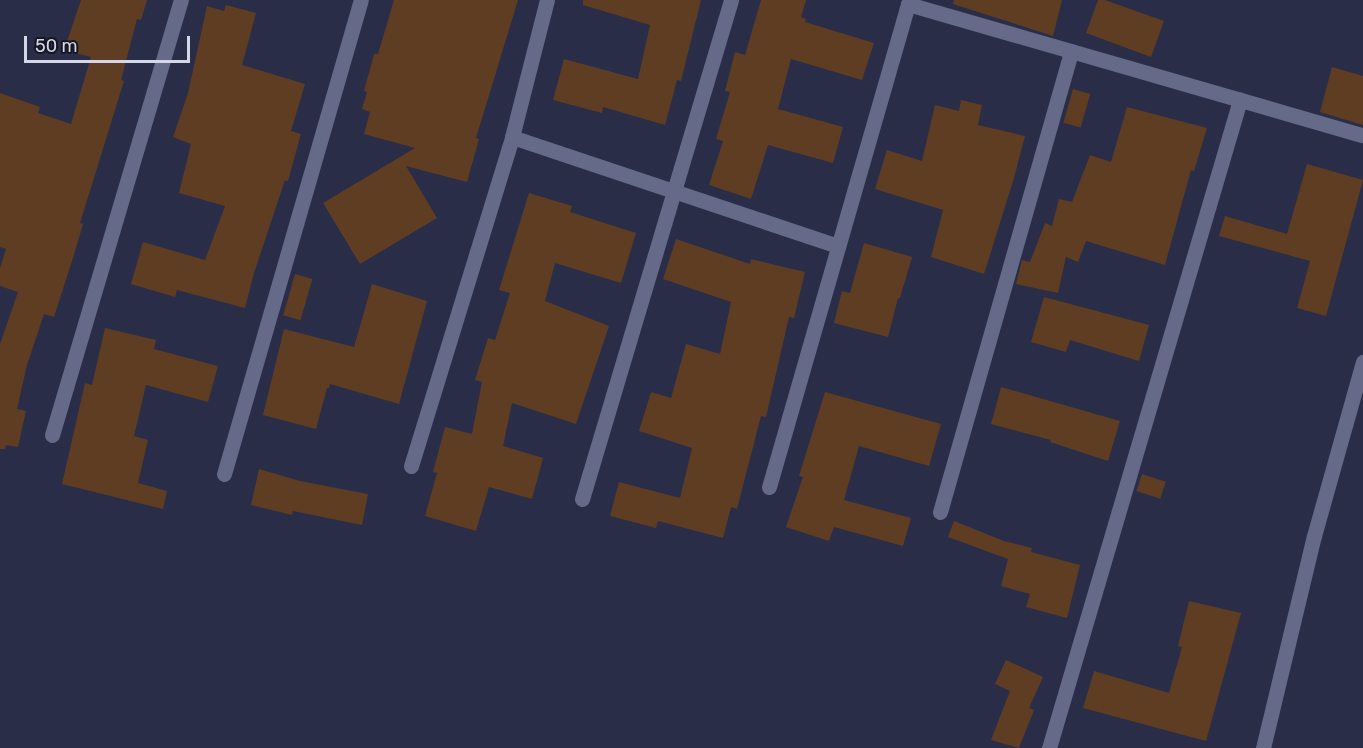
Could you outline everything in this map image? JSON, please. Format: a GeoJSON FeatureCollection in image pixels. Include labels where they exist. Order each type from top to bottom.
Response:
{"type":"FeatureCollection","features":[{"type":"Feature","properties":{"kind":"street"},"geometry":{"type":"LineString","coordinates":[[52,435],[181,0]]}},
{"type":"Feature","properties":{"kind":"street"},"geometry":{"type":"LineString","coordinates":[[224,474],[361,0]]}},
{"type":"Feature","properties":{"kind":"street"},"geometry":{"type":"LineString","coordinates":[[411,466],[512,137],[547,0]]}},
{"type":"Feature","properties":{"kind":"street"},"geometry":{"type":"LineString","coordinates":[[582,499],[731,0]]}},
{"type":"Feature","properties":{"kind":"street"},"geometry":{"type":"LineString","coordinates":[[769,487],[908,4],[1363,135]]}},
{"type":"Feature","properties":{"kind":"street"},"geometry":{"type":"LineString","coordinates":[[940,512],[1071,51]]}},
{"type":"Feature","properties":{"kind":"street"},"geometry":{"type":"LineString","coordinates":[[1049,748],[1240,100]]}},
{"type":"Feature","properties":{"kind":"street"},"geometry":{"type":"LineString","coordinates":[[512,137],[838,246]]}},
{"type":"Feature","properties":{"kind":"street"},"geometry":{"type":"LineString","coordinates":[[1263,748],[1314,536],[1360,386],[1363,362]]}},
{"type":"Feature","properties":{"kind":"building"},"geometry":{"type":"Polygon","coordinates":[[[81,0],[147,0],[141,20],[137,19],[121,80],[124,81],[80,223],[83,224],[54,317],[44,314],[27,365],[17,409],[26,411],[18,447],[6,445],[5,449],[0,449],[0,344],[18,292],[0,286],[0,268],[6,249],[0,247],[0,93],[40,107],[38,113],[71,124],[91,57],[64,50],[81,0]]]}},
{"type":"Feature","properties":{"kind":"building"},"geometry":{"type":"Polygon","coordinates":[[[394,0],[518,0],[476,138],[479,139],[467,182],[406,166],[437,218],[360,264],[323,203],[415,148],[364,134],[370,112],[362,109],[367,92],[364,91],[374,54],[378,54],[394,0]]]}},
{"type":"Feature","properties":{"kind":"building"},"geometry":{"type":"Polygon","coordinates":[[[583,0],[701,0],[681,81],[677,80],[665,125],[603,107],[602,113],[553,100],[564,59],[638,79],[650,25],[583,5],[583,0]]]}},
{"type":"Feature","properties":{"kind":"building"},"geometry":{"type":"Polygon","coordinates":[[[761,0],[806,0],[801,17],[806,19],[805,22],[874,43],[862,80],[791,59],[778,109],[843,127],[833,163],[768,145],[751,199],[709,185],[723,141],[716,139],[730,92],[725,91],[735,52],[745,55],[761,0]]]}},
{"type":"Feature","properties":{"kind":"building"},"geometry":{"type":"Polygon","coordinates":[[[954,0],[1062,0],[1053,36],[953,4],[954,0]]]}},
{"type":"Feature","properties":{"kind":"building"},"geometry":{"type":"Polygon","coordinates":[[[1098,0],[1105,0],[1164,21],[1151,57],[1086,33],[1098,0]]]}},
{"type":"Feature","properties":{"kind":"building"},"geometry":{"type":"Polygon","coordinates":[[[226,5],[256,13],[242,65],[305,84],[291,131],[301,134],[288,181],[285,180],[254,273],[245,308],[177,290],[175,297],[131,284],[143,242],[205,260],[225,206],[179,193],[191,144],[173,137],[188,93],[207,6],[224,11],[226,5]]]}},
{"type":"Feature","properties":{"kind":"building"},"geometry":{"type":"Polygon","coordinates":[[[1332,67],[1363,76],[1363,125],[1320,112],[1332,67]]]}},
{"type":"Feature","properties":{"kind":"building"},"geometry":{"type":"Polygon","coordinates":[[[1073,89],[1090,94],[1081,128],[1063,123],[1073,89]]]}},
{"type":"Feature","properties":{"kind":"building"},"geometry":{"type":"Polygon","coordinates":[[[961,100],[982,105],[978,125],[1025,136],[984,274],[931,257],[943,210],[875,189],[887,150],[922,161],[935,105],[959,111],[961,100]]]}},
{"type":"Feature","properties":{"kind":"building"},"geometry":{"type":"Polygon","coordinates":[[[1127,107],[1207,128],[1194,171],[1191,170],[1165,265],[1086,241],[1078,262],[1066,257],[1058,293],[1016,284],[1022,260],[1030,262],[1045,223],[1052,226],[1059,199],[1072,202],[1090,155],[1111,162],[1127,107]]]}},
{"type":"Feature","properties":{"kind":"building"},"geometry":{"type":"Polygon","coordinates":[[[1307,164],[1363,180],[1326,316],[1297,308],[1310,261],[1219,236],[1225,216],[1287,234],[1307,164]]]}},
{"type":"Feature","properties":{"kind":"building"},"geometry":{"type":"Polygon","coordinates":[[[529,193],[572,206],[570,212],[636,233],[621,283],[555,263],[545,301],[609,326],[576,424],[512,403],[503,446],[543,458],[532,499],[489,487],[476,531],[425,516],[437,473],[433,472],[445,427],[472,434],[482,382],[475,380],[488,338],[495,340],[510,293],[499,290],[529,193]]]}},
{"type":"Feature","properties":{"kind":"building"},"geometry":{"type":"Polygon","coordinates":[[[676,239],[750,264],[751,259],[805,272],[794,318],[789,317],[766,417],[761,416],[737,509],[731,507],[723,538],[658,521],[656,528],[610,516],[619,482],[680,498],[692,448],[639,431],[651,392],[671,398],[686,344],[720,354],[731,302],[663,279],[676,239]]]}},
{"type":"Feature","properties":{"kind":"building"},"geometry":{"type":"Polygon","coordinates":[[[864,243],[912,257],[888,337],[834,323],[842,291],[850,293],[864,243]]]}},
{"type":"Feature","properties":{"kind":"building"},"geometry":{"type":"Polygon","coordinates":[[[295,274],[312,279],[300,320],[283,315],[295,274]]]}},
{"type":"Feature","properties":{"kind":"building"},"geometry":{"type":"Polygon","coordinates":[[[372,284],[427,301],[399,404],[330,384],[316,429],[263,415],[284,329],[354,347],[372,284]]]}},
{"type":"Feature","properties":{"kind":"building"},"geometry":{"type":"Polygon","coordinates":[[[1044,297],[1149,325],[1139,361],[1070,340],[1066,352],[1031,342],[1044,297]]]}},
{"type":"Feature","properties":{"kind":"building"},"geometry":{"type":"Polygon","coordinates":[[[105,328],[156,340],[154,349],[218,366],[208,402],[146,385],[134,436],[148,440],[138,483],[167,491],[163,509],[62,484],[85,383],[92,385],[105,328]]]}},
{"type":"Feature","properties":{"kind":"building"},"geometry":{"type":"Polygon","coordinates":[[[1001,387],[1120,421],[1108,461],[1050,442],[1051,440],[991,424],[1001,387]]]}},
{"type":"Feature","properties":{"kind":"building"},"geometry":{"type":"Polygon","coordinates":[[[825,392],[941,424],[929,466],[859,446],[844,500],[911,518],[903,546],[834,527],[829,541],[786,527],[803,477],[799,476],[825,392]]]}},
{"type":"Feature","properties":{"kind":"building"},"geometry":{"type":"Polygon","coordinates":[[[259,469],[300,481],[368,494],[362,525],[293,511],[292,515],[251,505],[259,469]]]}},
{"type":"Feature","properties":{"kind":"building"},"geometry":{"type":"Polygon","coordinates":[[[1142,474],[1166,482],[1160,499],[1136,491],[1142,474]]]}},
{"type":"Feature","properties":{"kind":"building"},"geometry":{"type":"Polygon","coordinates":[[[954,521],[1004,541],[1032,548],[1031,552],[1080,565],[1067,618],[1026,607],[1030,594],[1001,586],[1008,559],[948,537],[954,521]]]}},
{"type":"Feature","properties":{"kind":"building"},"geometry":{"type":"Polygon","coordinates":[[[1189,601],[1241,613],[1206,741],[1083,708],[1094,671],[1169,693],[1182,647],[1178,646],[1189,601]]]}},
{"type":"Feature","properties":{"kind":"building"},"geometry":{"type":"Polygon","coordinates":[[[1006,660],[1043,677],[1029,708],[1034,710],[1019,748],[991,740],[1010,691],[995,684],[1006,660]]]}}]}
